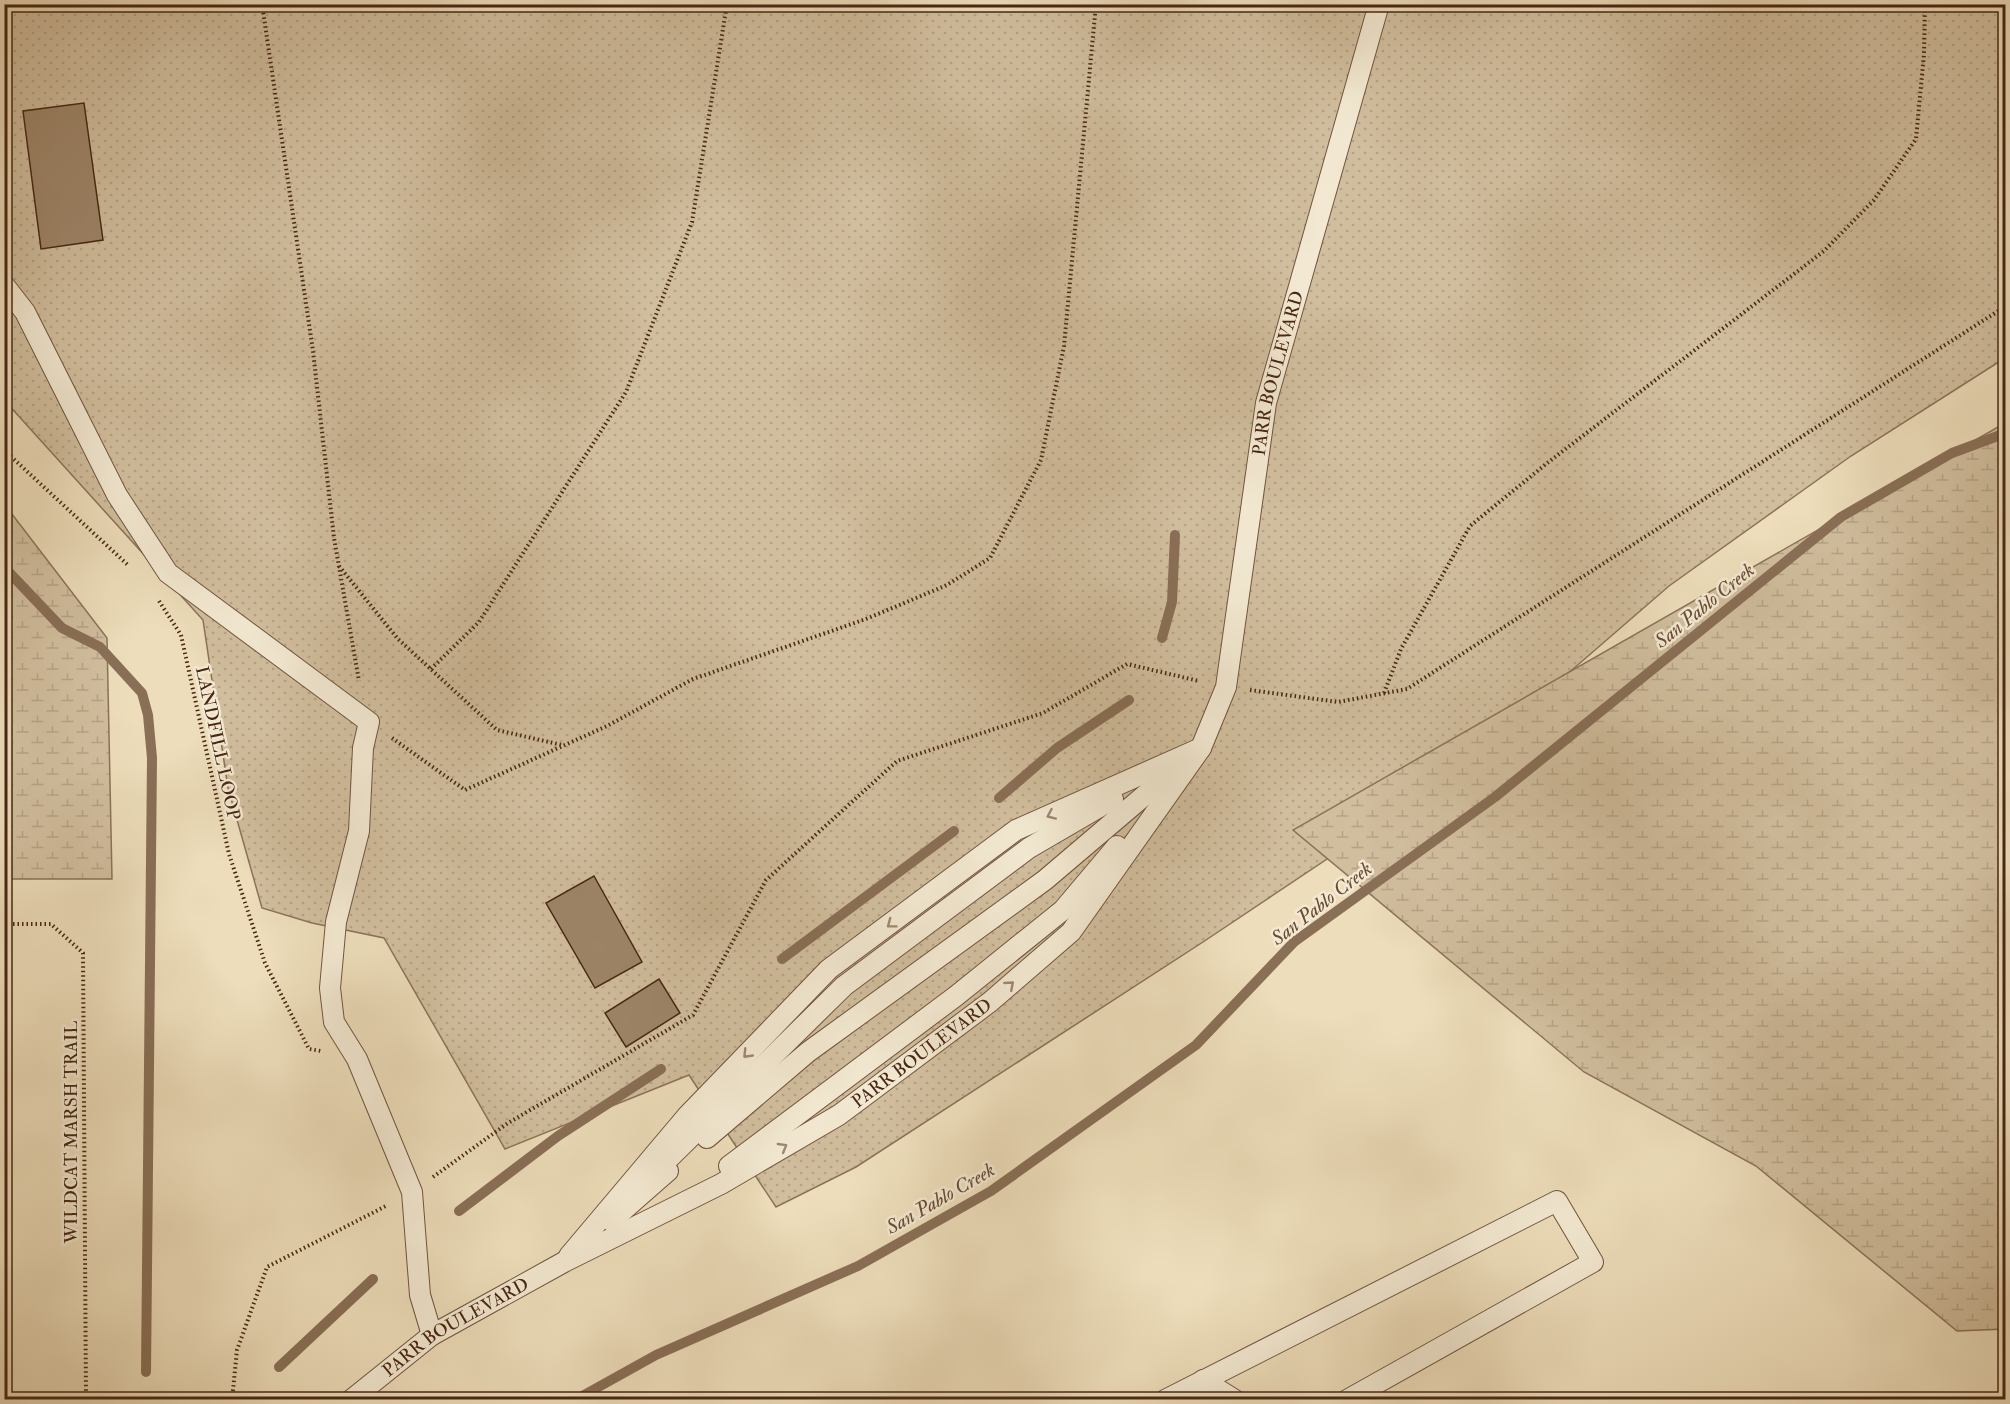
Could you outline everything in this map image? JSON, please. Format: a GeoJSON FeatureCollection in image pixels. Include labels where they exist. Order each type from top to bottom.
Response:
{"type":"FeatureCollection","features":[{"type":"Feature","properties":{"kind":"lane","name":"PARR BOULEVARD"},"geometry":{"type":"LineString","coordinates":[[351,1400],[432,1335],[564,1262],[721,1184],[839,1115],[990,1002],[1071,932],[1201,748],[1226,687],[1266,403],[1379,4]]}},
{"type":"Feature","properties":{"kind":"lane"},"geometry":{"type":"LineString","coordinates":[[4,285],[25,312],[117,495],[168,573],[369,722],[363,748],[359,831],[336,922],[330,988],[334,1022],[357,1059],[412,1192],[420,1295],[432,1335]]}},
{"type":"Feature","properties":{"kind":"lane","name":"PARR BOULEVARD"},"geometry":{"type":"LineString","coordinates":[[564,1262],[687,1116],[829,969],[1016,830],[1201,748]]}},
{"type":"Feature","properties":{"kind":"lane"},"geometry":{"type":"LineString","coordinates":[[564,1262],[808,1052],[1045,880],[1201,748]]}},
{"type":"Feature","properties":{"kind":"lane"},"geometry":{"type":"LineString","coordinates":[[1165,1400],[1557,1201],[1593,1262],[1347,1400]]}},
{"type":"Feature","properties":{"kind":"lane"},"geometry":{"type":"LineString","coordinates":[[1203,1380],[1235,1400]]}},
{"type":"Feature","properties":{"kind":"path"},"geometry":{"type":"LineString","coordinates":[[262,4],[313,351],[339,565],[369,722],[465,790],[607,726],[693,679],[866,619],[947,585],[990,558],[1041,460],[1064,346],[1096,4]]}},
{"type":"Feature","properties":{"kind":"path"},"geometry":{"type":"LineString","coordinates":[[431,669],[479,622],[626,392],[692,222],[727,4]]}},
{"type":"Feature","properties":{"kind":"path"},"geometry":{"type":"LineString","coordinates":[[1384,693],[1401,649],[1470,525],[1824,251],[1874,200],[1916,139],[1924,54],[1925,4]]}},
{"type":"Feature","properties":{"kind":"path"},"geometry":{"type":"LineString","coordinates":[[4,450],[131,569]]}},
{"type":"Feature","properties":{"kind":"path"},"geometry":{"type":"LineString","coordinates":[[339,565],[398,639],[497,730],[564,746]]}},
{"type":"Feature","properties":{"kind":"path","name":"LANDFILL LOOP"},"geometry":{"type":"LineString","coordinates":[[153,593],[181,635],[229,854],[266,963],[309,1049],[357,1059]]}},
{"type":"Feature","properties":{"kind":"path","name":"WILDCAT MARSH TRAIL"},"geometry":{"type":"LineString","coordinates":[[4,924],[51,924],[83,953],[86,1400]]}},
{"type":"Feature","properties":{"kind":"path"},"geometry":{"type":"LineString","coordinates":[[232,1400],[237,1350],[267,1267],[412,1192]]}},
{"type":"Feature","properties":{"kind":"green space"},"geometry":{"type":"Polygon","coordinates":[[[4,5],[2005,5],[2005,358],[1851,456],[1669,586],[1543,695],[1402,809],[1203,942],[856,1167],[776,1207],[689,1075],[505,1149],[384,938],[312,923],[262,908],[228,788],[203,620],[5,401],[4,5]]]}},
{"type":"Feature","properties":{"kind":"green space"},"geometry":{"type":"Polygon","coordinates":[[[2005,423],[2005,1329],[1957,1331],[1756,1166],[1584,1072],[1293,830],[2005,423]]]}},
{"type":"Feature","properties":{"kind":"green space"},"geometry":{"type":"Polygon","coordinates":[[[5,505],[107,638],[112,879],[5,879],[5,505]]]}},
{"type":"Feature","properties":{"kind":"building"},"geometry":{"type":"Polygon","coordinates":[[[84,103],[103,240],[41,249],[23,111],[84,103]]]}},
{"type":"Feature","properties":{"kind":"building"},"geometry":{"type":"Polygon","coordinates":[[[594,876],[642,962],[595,988],[546,903],[594,876]]]}},
{"type":"Feature","properties":{"kind":"building"},"geometry":{"type":"Polygon","coordinates":[[[659,979],[680,1013],[626,1047],[605,1013],[659,979]]]}},
{"type":"Feature","properties":{"kind":"waterway","name":"San Pablo Creek"},"geometry":{"type":"LineString","coordinates":[[575,1400],[656,1355],[858,1266],[991,1191],[1196,1045],[1294,942],[1495,797],[1841,517],[1952,453],[2006,433]]}},
{"type":"Feature","properties":{"kind":"waterway"},"geometry":{"type":"LineString","coordinates":[[1162,638],[1172,602],[1175,535]]}},
{"type":"Feature","properties":{"kind":"waterway"},"geometry":{"type":"LineString","coordinates":[[4,567],[62,628],[100,647],[142,693],[148,715],[152,758],[146,1372]]}},
{"type":"Feature","properties":{"kind":"waterway"},"geometry":{"type":"LineString","coordinates":[[999,798],[1057,748],[1129,700]]}},
{"type":"Feature","properties":{"kind":"waterway"},"geometry":{"type":"LineString","coordinates":[[782,959],[954,831]]}},
{"type":"Feature","properties":{"kind":"waterway"},"geometry":{"type":"LineString","coordinates":[[459,1211],[558,1136],[661,1069]]}},
{"type":"Feature","properties":{"kind":"waterway"},"geometry":{"type":"LineString","coordinates":[[279,1367],[373,1279]]}}]}
